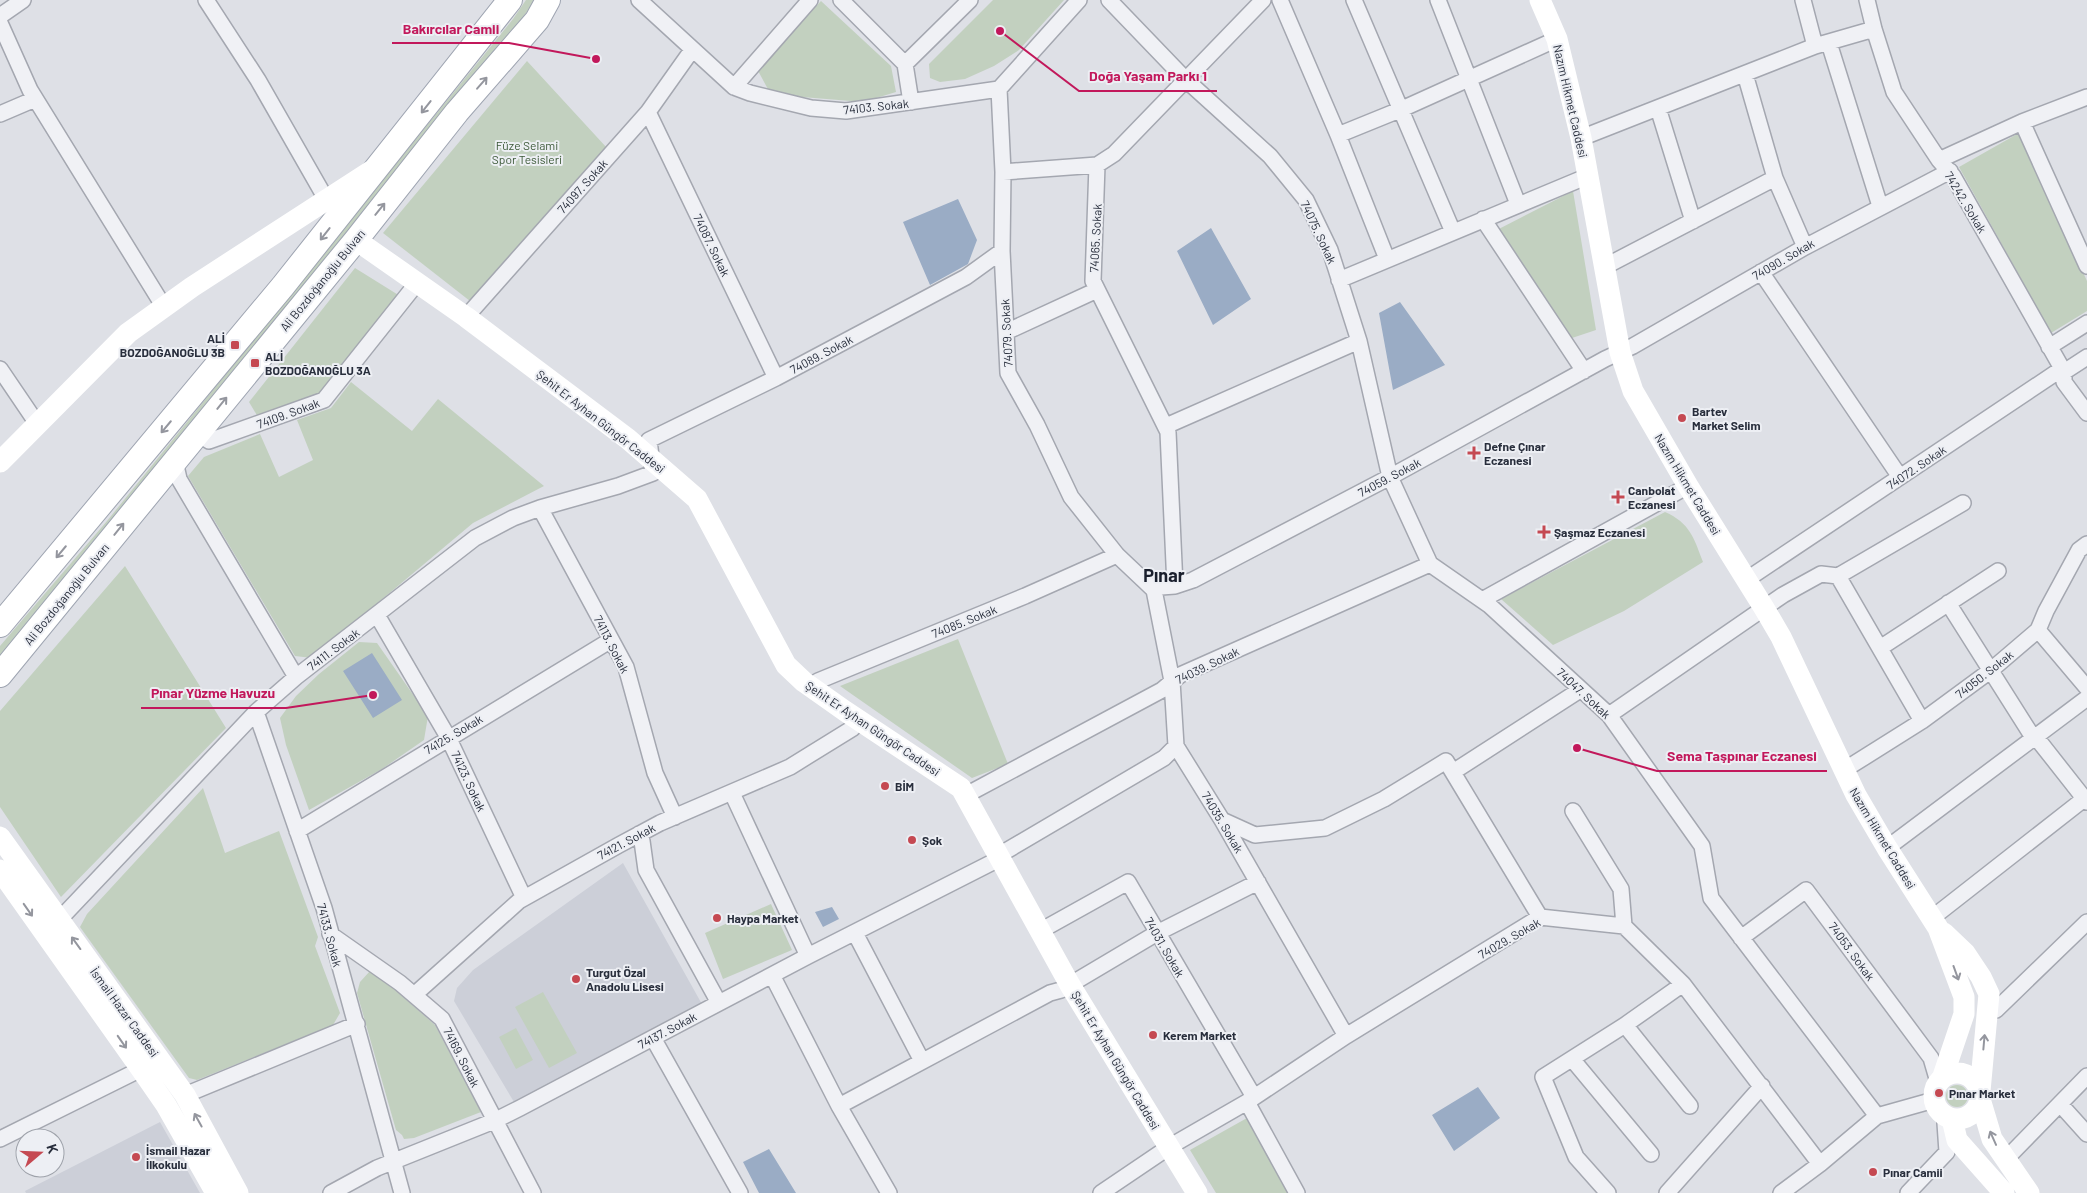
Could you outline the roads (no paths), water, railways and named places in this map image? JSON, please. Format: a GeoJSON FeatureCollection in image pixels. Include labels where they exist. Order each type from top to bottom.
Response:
{"type":"FeatureCollection","features":[{"type":"Feature","properties":{"kind":"main road"},"geometry":{"type":"LineString","coordinates":[[0,625],[273,298],[510,0]]}},
{"type":"Feature","properties":{"kind":"main road","name":"Ali Bozdoğanoğlu Bulvarı"},"geometry":{"type":"LineString","coordinates":[[0,675],[356,240],[457,112],[537,20],[548,0]]}},
{"type":"Feature","properties":{"kind":"main road","name":"Nazım Hikmet Caddesi"},"geometry":{"type":"LineString","coordinates":[[1540,0],[1557,39],[1581,138],[1620,352],[1633,391],[1688,486],[1781,638],[1856,796],[1935,923],[1964,997],[1964,1014],[1942,1099]]}},
{"type":"Feature","properties":{"kind":"main road"},"geometry":{"type":"LineString","coordinates":[[0,462],[128,333],[326,199],[378,167]]}},
{"type":"Feature","properties":{"kind":"main road","name":"Şehit Er Ayhan Güngör Caddesi"},"geometry":{"type":"LineString","coordinates":[[356,240],[466,317],[651,457],[698,499],[786,665],[813,688],[858,721],[961,788],[1070,985],[1197,1193]]}},
{"type":"Feature","properties":{"kind":"main road","name":"İsmail Hazar Caddesi"},"geometry":{"type":"LineString","coordinates":[[0,837],[185,1095],[238,1193]]}},
{"type":"Feature","properties":{"kind":"main road","name":"İsmail Hazar Caddesi"},"geometry":{"type":"LineString","coordinates":[[0,870],[166,1105],[216,1193]]}},
{"type":"Feature","properties":{"kind":"main road","name":"Nazım Hikmet Caddesi"},"geometry":{"type":"LineString","coordinates":[[1935,923],[1965,954],[1981,977],[1989,994],[1980,1095],[1992,1139],[2030,1193]]}},
{"type":"Feature","properties":{"kind":"main road"},"geometry":{"type":"LineString","coordinates":[[1958,1072],[1972,1078],[1980,1095],[1974,1113],[1967,1117],[1942,1099],[1958,1072]]}},
{"type":"Feature","properties":{"kind":"main road"},"geometry":{"type":"LineString","coordinates":[[1942,1099],[1957,1140],[2004,1193]]}},
{"type":"Feature","properties":{"kind":"street"},"geometry":{"type":"LineString","coordinates":[[0,16],[23,0]]}},
{"type":"Feature","properties":{"kind":"street"},"geometry":{"type":"LineString","coordinates":[[206,0],[258,80],[326,199]]}},
{"type":"Feature","properties":{"kind":"street","name":"74103. Sokak"},"geometry":{"type":"LineString","coordinates":[[639,0],[734,87],[750,93],[811,108],[846,110],[999,89]]}},
{"type":"Feature","properties":{"kind":"street"},"geometry":{"type":"LineString","coordinates":[[734,87],[810,0]]}},
{"type":"Feature","properties":{"kind":"street"},"geometry":{"type":"LineString","coordinates":[[841,0],[905,64],[911,102]]}},
{"type":"Feature","properties":{"kind":"street"},"geometry":{"type":"LineString","coordinates":[[905,64],[970,0]]}},
{"type":"Feature","properties":{"kind":"street"},"geometry":{"type":"LineString","coordinates":[[999,89],[1079,0]]}},
{"type":"Feature","properties":{"kind":"street","name":"74075. Sokak"},"geometry":{"type":"LineString","coordinates":[[1109,0],[1185,79],[1270,156],[1306,200],[1330,250],[1358,341],[1390,477]]}},
{"type":"Feature","properties":{"kind":"street"},"geometry":{"type":"LineString","coordinates":[[1003,172],[1098,165],[1114,154],[1263,0]]}},
{"type":"Feature","properties":{"kind":"street"},"geometry":{"type":"LineString","coordinates":[[1280,0],[1338,135],[1387,259]]}},
{"type":"Feature","properties":{"kind":"street"},"geometry":{"type":"LineString","coordinates":[[1354,0],[1453,232]]}},
{"type":"Feature","properties":{"kind":"street"},"geometry":{"type":"LineString","coordinates":[[1438,0],[1518,204]]}},
{"type":"Feature","properties":{"kind":"street"},"geometry":{"type":"LineString","coordinates":[[1803,0],[1822,44],[1880,206]]}},
{"type":"Feature","properties":{"kind":"street","name":"74242. Sokak"},"geometry":{"type":"LineString","coordinates":[[1867,0],[1894,92],[1939,160],[1950,171],[2064,372],[2064,382],[2087,413]]}},
{"type":"Feature","properties":{"kind":"street"},"geometry":{"type":"LineString","coordinates":[[0,23],[35,99],[164,307]]}},
{"type":"Feature","properties":{"kind":"street"},"geometry":{"type":"LineString","coordinates":[[1581,138],[1822,44],[1874,29]]}},
{"type":"Feature","properties":{"kind":"street"},"geometry":{"type":"LineString","coordinates":[[1338,135],[1402,109],[1557,39]]}},
{"type":"Feature","properties":{"kind":"street","name":"74097. Sokak"},"geometry":{"type":"LineString","coordinates":[[466,317],[648,112],[692,50]]}},
{"type":"Feature","properties":{"kind":"street"},"geometry":{"type":"LineString","coordinates":[[1745,74],[1775,178],[1805,247]]}},
{"type":"Feature","properties":{"kind":"street","name":"74079. Sokak"},"geometry":{"type":"LineString","coordinates":[[999,89],[1003,172],[1002,251],[1008,373],[1037,425],[1071,497],[1117,555],[1154,590]]}},
{"type":"Feature","properties":{"kind":"street"},"geometry":{"type":"LineString","coordinates":[[1939,160],[2022,122],[2087,97]]}},
{"type":"Feature","properties":{"kind":"street"},"geometry":{"type":"LineString","coordinates":[[0,114],[35,99]]}},
{"type":"Feature","properties":{"kind":"street"},"geometry":{"type":"LineString","coordinates":[[1658,108],[1693,221]]}},
{"type":"Feature","properties":{"kind":"street","name":"74087. Sokak"},"geometry":{"type":"LineString","coordinates":[[648,112],[776,378]]}},
{"type":"Feature","properties":{"kind":"street"},"geometry":{"type":"LineString","coordinates":[[2022,122],[2087,266]]}},
{"type":"Feature","properties":{"kind":"street","name":"74065. Sokak"},"geometry":{"type":"LineString","coordinates":[[1098,165],[1093,281],[1168,432],[1175,586]]}},
{"type":"Feature","properties":{"kind":"street","name":"74090. Sokak"},"geometry":{"type":"LineString","coordinates":[[1620,352],[1805,247],[1950,171]]}},
{"type":"Feature","properties":{"kind":"street"},"geometry":{"type":"LineString","coordinates":[[1339,280],[1588,176]]}},
{"type":"Feature","properties":{"kind":"street"},"geometry":{"type":"LineString","coordinates":[[1604,267],[1775,178]]}},
{"type":"Feature","properties":{"kind":"street"},"geometry":{"type":"LineString","coordinates":[[1483,220],[1584,370]]}},
{"type":"Feature","properties":{"kind":"street","name":"74089. Sokak"},"geometry":{"type":"LineString","coordinates":[[651,457],[649,440],[776,378],[966,277],[1002,251]]}},
{"type":"Feature","properties":{"kind":"street"},"geometry":{"type":"LineString","coordinates":[[1761,272],[1900,477]]}},
{"type":"Feature","properties":{"kind":"street","name":"74109. Sokak"},"geometry":{"type":"LineString","coordinates":[[198,433],[209,441],[324,400],[417,283]]}},
{"type":"Feature","properties":{"kind":"street"},"geometry":{"type":"LineString","coordinates":[[1006,332],[1097,290]]}},
{"type":"Feature","properties":{"kind":"street"},"geometry":{"type":"LineString","coordinates":[[2049,347],[2087,323]]}},
{"type":"Feature","properties":{"kind":"street"},"geometry":{"type":"LineString","coordinates":[[1166,426],[1358,341]]}},
{"type":"Feature","properties":{"kind":"street","name":"74059. Sokak"},"geometry":{"type":"LineString","coordinates":[[1154,590],[1193,580],[1390,477],[1620,352]]}},
{"type":"Feature","properties":{"kind":"street","name":"74072. Sokak"},"geometry":{"type":"LineString","coordinates":[[1746,580],[2057,372],[2064,372],[2087,357]]}},
{"type":"Feature","properties":{"kind":"street"},"geometry":{"type":"LineString","coordinates":[[0,370],[38,424]]}},
{"type":"Feature","properties":{"kind":"street","name":"74111. Sokak"},"geometry":{"type":"LineString","coordinates":[[59,920],[256,712],[296,677],[475,538],[513,518],[540,508],[618,486],[653,473],[651,457]]}},
{"type":"Feature","properties":{"kind":"street"},"geometry":{"type":"LineString","coordinates":[[175,461],[179,478],[296,677]]}},
{"type":"Feature","properties":{"kind":"street"},"geometry":{"type":"LineString","coordinates":[[1390,477],[1430,564]]}},
{"type":"Feature","properties":{"kind":"street"},"geometry":{"type":"LineString","coordinates":[[1482,600],[1688,486]]}},
{"type":"Feature","properties":{"kind":"street"},"geometry":{"type":"LineString","coordinates":[[1609,715],[1764,608],[1821,574],[1838,576],[1963,504]]}},
{"type":"Feature","properties":{"kind":"street","name":"74113. Sokak"},"geometry":{"type":"LineString","coordinates":[[540,508],[626,667],[655,773],[675,817]]}},
{"type":"Feature","properties":{"kind":"street","name":"74050. Sokak"},"geometry":{"type":"LineString","coordinates":[[1844,770],[1922,721],[1990,671],[2038,630],[2046,611],[2079,550],[2087,544]]}},
{"type":"Feature","properties":{"kind":"street","name":"74085. Sokak"},"geometry":{"type":"LineString","coordinates":[[813,688],[821,680],[1025,596],[1117,555]]}},
{"type":"Feature","properties":{"kind":"street","name":"74047. Sokak"},"geometry":{"type":"LineString","coordinates":[[1430,564],[1482,600],[1609,715],[1702,846],[1711,898],[1877,1116]]}},
{"type":"Feature","properties":{"kind":"street","name":"74039. Sokak"},"geometry":{"type":"LineString","coordinates":[[966,796],[1162,690],[1180,675],[1430,564]]}},
{"type":"Feature","properties":{"kind":"street"},"geometry":{"type":"LineString","coordinates":[[1880,648],[1998,571]]}},
{"type":"Feature","properties":{"kind":"street"},"geometry":{"type":"LineString","coordinates":[[1838,576],[1922,721]]}},
{"type":"Feature","properties":{"kind":"street","name":"74035. Sokak"},"geometry":{"type":"LineString","coordinates":[[1154,590],[1172,681],[1176,746],[1222,820],[1346,1036]]}},
{"type":"Feature","properties":{"kind":"street"},"geometry":{"type":"LineString","coordinates":[[1935,923],[2086,801],[2039,741],[2034,739],[1948,604]]}},
{"type":"Feature","properties":{"kind":"street","name":"74123. Sokak"},"geometry":{"type":"LineString","coordinates":[[377,615],[448,737],[524,898]]}},
{"type":"Feature","properties":{"kind":"street"},"geometry":{"type":"LineString","coordinates":[[2038,630],[2087,688]]}},
{"type":"Feature","properties":{"kind":"street","name":"74125. Sokak"},"geometry":{"type":"LineString","coordinates":[[297,830],[611,640]]}},
{"type":"Feature","properties":{"kind":"street"},"geometry":{"type":"LineString","coordinates":[[1222,820],[1254,834],[1325,828],[1450,767],[1580,690]]}},
{"type":"Feature","properties":{"kind":"street"},"geometry":{"type":"LineString","coordinates":[[1887,848],[2087,698]]}},
{"type":"Feature","properties":{"kind":"street","name":"74133. Sokak"},"geometry":{"type":"LineString","coordinates":[[256,712],[324,908],[402,1193]]}},
{"type":"Feature","properties":{"kind":"street","name":"74121. Sokak"},"geometry":{"type":"LineString","coordinates":[[414,995],[524,898],[639,834],[790,767],[853,728],[858,721]]}},
{"type":"Feature","properties":{"kind":"street","name":"74137. Sokak"},"geometry":{"type":"LineString","coordinates":[[331,1193],[393,1161],[494,1120],[808,956],[991,864],[998,857],[1164,758],[1176,746]]}},
{"type":"Feature","properties":{"kind":"street"},"geometry":{"type":"LineString","coordinates":[[1450,767],[1540,917]]}},
{"type":"Feature","properties":{"kind":"street"},"geometry":{"type":"LineString","coordinates":[[732,792],[808,956]]}},
{"type":"Feature","properties":{"kind":"street"},"geometry":{"type":"LineString","coordinates":[[1573,811],[1621,889],[1624,926],[1684,984],[1820,1164]]}},
{"type":"Feature","properties":{"kind":"street"},"geometry":{"type":"LineString","coordinates":[[639,834],[642,841],[646,870],[719,1003]]}},
{"type":"Feature","properties":{"kind":"street","name":"74031. Sokak"},"geometry":{"type":"LineString","coordinates":[[1040,931],[1128,882],[1250,1100],[1297,1193]]}},
{"type":"Feature","properties":{"kind":"street"},"geometry":{"type":"LineString","coordinates":[[838,1106],[1050,993],[1070,985],[1158,933],[1258,882]]}},
{"type":"Feature","properties":{"kind":"street","name":"74053. Sokak"},"geometry":{"type":"LineString","coordinates":[[1741,938],[1806,890],[1931,1058],[1942,1099]]}},
{"type":"Feature","properties":{"kind":"street","name":"74029. Sokak"},"geometry":{"type":"LineString","coordinates":[[1101,1193],[1169,1147],[1250,1100],[1346,1036],[1540,917],[1624,926]]}},
{"type":"Feature","properties":{"kind":"street"},"geometry":{"type":"LineString","coordinates":[[1987,1010],[1996,1010],[2087,922]]}},
{"type":"Feature","properties":{"kind":"street"},"geometry":{"type":"LineString","coordinates":[[855,933],[922,1061]]}},
{"type":"Feature","properties":{"kind":"street","name":"74169. Sokak"},"geometry":{"type":"LineString","coordinates":[[330,934],[373,962],[442,1019],[533,1193]]}},
{"type":"Feature","properties":{"kind":"street"},"geometry":{"type":"LineString","coordinates":[[772,975],[838,1106],[889,1193]]}},
{"type":"Feature","properties":{"kind":"street"},"geometry":{"type":"LineString","coordinates":[[1608,1193],[1576,1157],[1543,1077],[1625,1025],[1684,984]]}},
{"type":"Feature","properties":{"kind":"street"},"geometry":{"type":"LineString","coordinates":[[185,1095],[357,1024]]}},
{"type":"Feature","properties":{"kind":"street"},"geometry":{"type":"LineString","coordinates":[[1625,1025],[1690,1106]]}},
{"type":"Feature","properties":{"kind":"street"},"geometry":{"type":"LineString","coordinates":[[654,1038],[740,1193]]}},
{"type":"Feature","properties":{"kind":"street"},"geometry":{"type":"LineString","coordinates":[[1572,1059],[1651,1154]]}},
{"type":"Feature","properties":{"kind":"street"},"geometry":{"type":"LineString","coordinates":[[0,1139],[141,1069]]}},
{"type":"Feature","properties":{"kind":"street"},"geometry":{"type":"LineString","coordinates":[[2005,1160],[2087,1076]]}},
{"type":"Feature","properties":{"kind":"street"},"geometry":{"type":"LineString","coordinates":[[1667,1193],[1762,1086]]}},
{"type":"Feature","properties":{"kind":"street"},"geometry":{"type":"LineString","coordinates":[[1781,1193],[1820,1164],[1877,1116],[1942,1099],[1947,1152],[1908,1193]]}},
{"type":"Feature","properties":{"kind":"street"},"geometry":{"type":"LineString","coordinates":[[2060,1104],[2087,1134]]}},
{"type":"Feature","properties":{"kind":"water"},"geometry":{"type":"Polygon","coordinates":[[[958,199],[977,240],[968,264],[930,285],[903,222],[958,199]]]}},
{"type":"Feature","properties":{"kind":"water"},"geometry":{"type":"Polygon","coordinates":[[[1211,228],[1251,299],[1213,325],[1177,251],[1211,228]]]}},
{"type":"Feature","properties":{"kind":"water"},"geometry":{"type":"Polygon","coordinates":[[[1400,302],[1445,365],[1393,390],[1379,313],[1400,302]]]}},
{"type":"Feature","properties":{"kind":"water"},"geometry":{"type":"Polygon","coordinates":[[[372,653],[402,700],[373,718],[343,671],[372,653]]]}},
{"type":"Feature","properties":{"kind":"water"},"geometry":{"type":"Polygon","coordinates":[[[832,907],[839,919],[823,927],[815,912],[832,907]]]}},
{"type":"Feature","properties":{"kind":"water"},"geometry":{"type":"Polygon","coordinates":[[[1478,1087],[1500,1118],[1454,1151],[1432,1115],[1478,1087]]]}},
{"type":"Feature","properties":{"kind":"water"},"geometry":{"type":"Polygon","coordinates":[[[769,1149],[796,1193],[759,1193],[743,1162],[769,1149]]]}},
{"type":"Feature","properties":{"kind":"place","name":"Doğa Yaşam Parkı 1"},"geometry":{"type":"Point","coordinates":[1000,31]}},
{"type":"Feature","properties":{"kind":"place","name":"Bakırcılar Camii"},"geometry":{"type":"Point","coordinates":[596,59]}},
{"type":"Feature","properties":{"kind":"place","name":"ALİ BOZDOĞANOĞLU 3B"},"geometry":{"type":"Point","coordinates":[235,345]}},
{"type":"Feature","properties":{"kind":"place","name":"ALİ BOZDOĞANOĞLU 3A"},"geometry":{"type":"Point","coordinates":[255,363]}},
{"type":"Feature","properties":{"kind":"place","name":"Bartev Market Selim"},"geometry":{"type":"Point","coordinates":[1682,418]}},
{"type":"Feature","properties":{"kind":"place","name":"Defne Çınar Eczanesi"},"geometry":{"type":"Point","coordinates":[1474,453]}},
{"type":"Feature","properties":{"kind":"place","name":"Canbolat Eczanesi"},"geometry":{"type":"Point","coordinates":[1618,497]}},
{"type":"Feature","properties":{"kind":"place","name":"Şaşmaz Eczanesi"},"geometry":{"type":"Point","coordinates":[1544,532]}},
{"type":"Feature","properties":{"kind":"place","name":"Pınar Yüzme Havuzu"},"geometry":{"type":"Point","coordinates":[373,695]}},
{"type":"Feature","properties":{"kind":"place","name":"Sema Taşpınar Eczanesi"},"geometry":{"type":"Point","coordinates":[1577,748]}},
{"type":"Feature","properties":{"kind":"place","name":"BİM"},"geometry":{"type":"Point","coordinates":[885,786]}},
{"type":"Feature","properties":{"kind":"place","name":"Şok"},"geometry":{"type":"Point","coordinates":[912,840]}},
{"type":"Feature","properties":{"kind":"place","name":"Haypa Market"},"geometry":{"type":"Point","coordinates":[717,918]}},
{"type":"Feature","properties":{"kind":"place","name":"Turgut Özal Anadolu Lisesi"},"geometry":{"type":"Point","coordinates":[576,979]}},
{"type":"Feature","properties":{"kind":"place","name":"Kerem Market"},"geometry":{"type":"Point","coordinates":[1153,1035]}},
{"type":"Feature","properties":{"kind":"place","name":"Pınar Market"},"geometry":{"type":"Point","coordinates":[1939,1093]}},
{"type":"Feature","properties":{"kind":"place","name":"İsmail Hazar İlkokulu"},"geometry":{"type":"Point","coordinates":[136,1157]}},
{"type":"Feature","properties":{"kind":"place","name":"Pınar Camii"},"geometry":{"type":"Point","coordinates":[1873,1172]}},
{"type":"Feature","properties":{"kind":"district","name":"Pınar"},"geometry":{"type":"Point","coordinates":[1164,575]}},
{"type":"Feature","properties":{"kind":"park label","name":"Füze Selami Spor Tesisleri"},"geometry":{"type":"Point","coordinates":[527,152]}}]}
